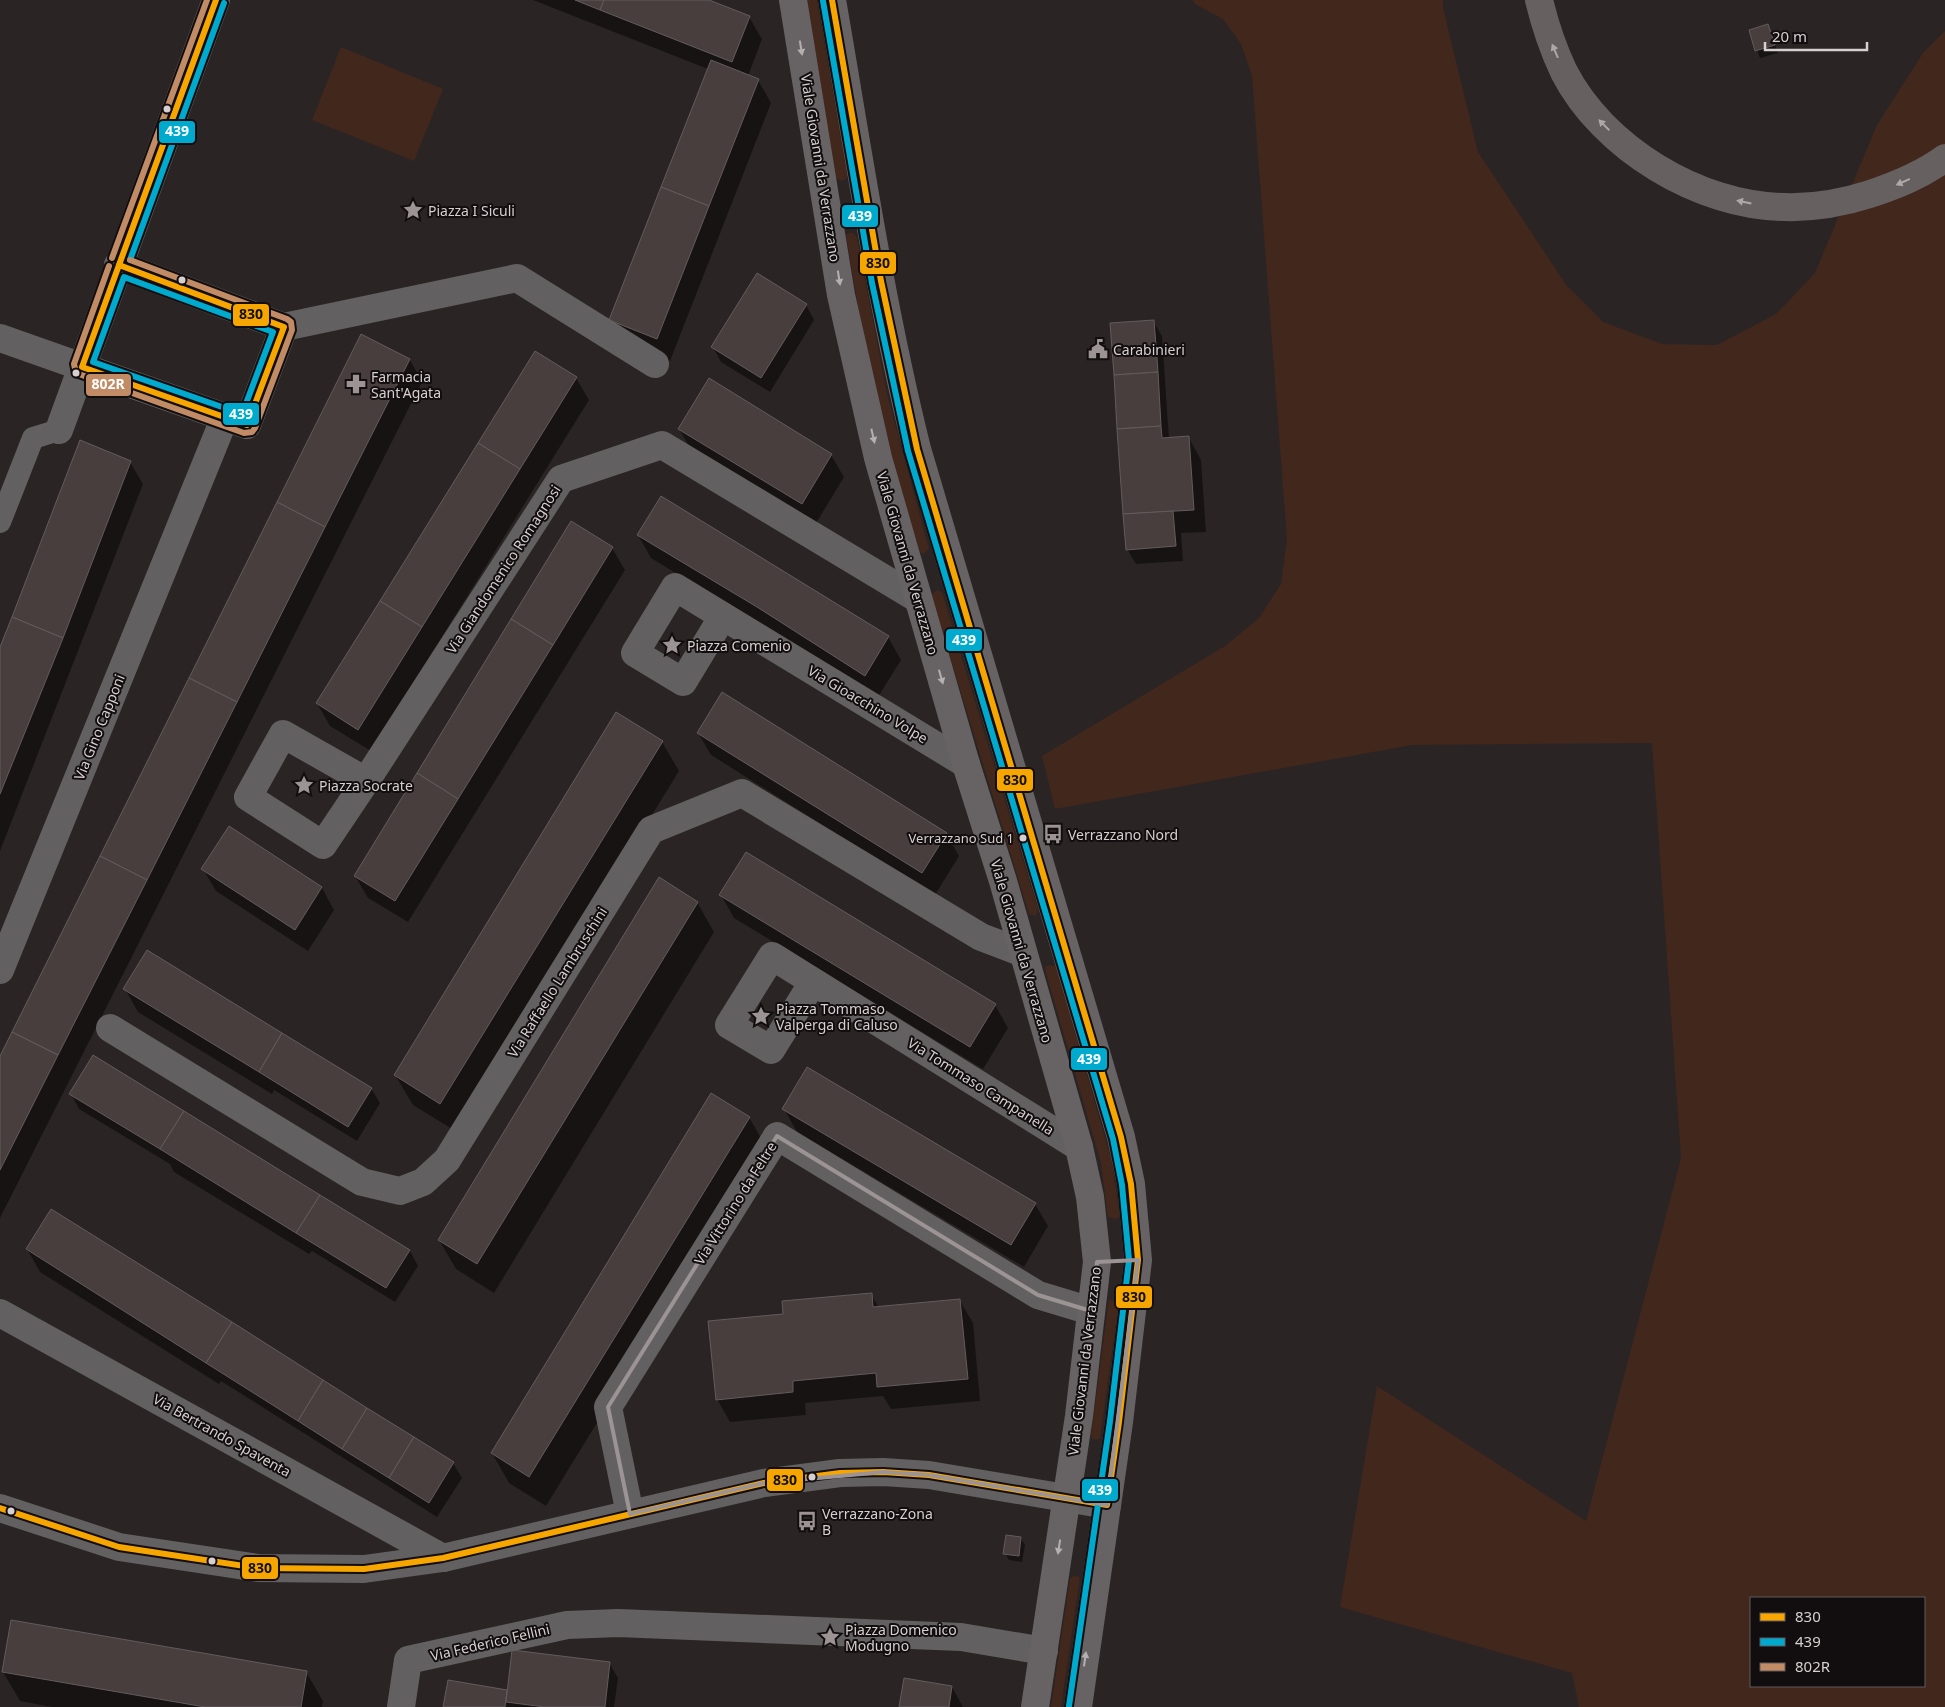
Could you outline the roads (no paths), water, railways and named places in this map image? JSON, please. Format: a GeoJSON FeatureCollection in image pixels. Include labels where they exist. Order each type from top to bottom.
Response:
{"type":"FeatureCollection","features":[{"type":"Feature","properties":{"kind":"main road","name":"Viale Giovanni da Verrazzano"},"geometry":{"type":"LineString","coordinates":[[793,0],[841,295],[878,458],[1079,1147],[1090,1197],[1097,1262],[1079,1416],[1036,1707]]}},
{"type":"Feature","properties":{"kind":"main road"},"geometry":{"type":"LineString","coordinates":[[832,0],[883,298],[900,381],[919,458],[1121,1137],[1131,1184],[1138,1260],[1120,1412],[1078,1707]]}},
{"type":"Feature","properties":{"kind":"main road"},"geometry":{"type":"LineString","coordinates":[[1540,0],[1551,40],[1565,72],[1578,94],[1599,120],[1639,155],[1675,178],[1709,193],[1747,203],[1783,208],[1826,205],[1862,197],[1901,184],[1933,167],[1945,158]]}},
{"type":"Feature","properties":{"kind":"main road"},"geometry":{"type":"LineString","coordinates":[[1097,1262],[1138,1260]]}},
{"type":"Feature","properties":{"kind":"street"},"geometry":{"type":"LineString","coordinates":[[0,522],[33,438],[59,430],[216,0]]}},
{"type":"Feature","properties":{"kind":"street"},"geometry":{"type":"LineString","coordinates":[[118,265],[284,327],[517,278],[655,364]]}},
{"type":"Feature","properties":{"kind":"street"},"geometry":{"type":"LineString","coordinates":[[0,338],[247,425],[284,327]]}},
{"type":"Feature","properties":{"kind":"street","name":"Via Gino Capponi"},"geometry":{"type":"LineString","coordinates":[[0,970],[225,417]]}},
{"type":"Feature","properties":{"kind":"street","name":"Via Giandomenico Romagnosi"},"geometry":{"type":"LineString","coordinates":[[366,781],[561,479],[662,445],[918,598]]}},
{"type":"Feature","properties":{"kind":"street","name":"Via Gioacchino Volpe"},"geometry":{"type":"LineString","coordinates":[[733,622],[966,764]]}},
{"type":"Feature","properties":{"kind":"street","name":"Via Raffaello Lambruschini"},"geometry":{"type":"LineString","coordinates":[[110,1028],[362,1182],[400,1191],[423,1182],[447,1160],[651,830],[742,793],[981,937],[1023,953]]}},
{"type":"Feature","properties":{"kind":"street","name":"Via Tommaso Campanella"},"geometry":{"type":"LineString","coordinates":[[822,988],[1079,1147]]}},
{"type":"Feature","properties":{"kind":"street","name":"Via Vittorino da Feltre"},"geometry":{"type":"LineString","coordinates":[[630,1514],[608,1407],[777,1136],[1038,1295],[1091,1311]]}},
{"type":"Feature","properties":{"kind":"street","name":"Via Bertrando Spaventa"},"geometry":{"type":"LineString","coordinates":[[0,1312],[443,1558]]}},
{"type":"Feature","properties":{"kind":"street"},"geometry":{"type":"LineString","coordinates":[[0,1508],[119,1547],[258,1568],[364,1570],[443,1558],[764,1483],[840,1473],[882,1472],[929,1475],[1107,1505]]}},
{"type":"Feature","properties":{"kind":"street","name":"Via Federico Fellini"},"geometry":{"type":"LineString","coordinates":[[401,1707],[408,1660],[567,1625],[618,1623],[961,1637],[1044,1652]]}},
{"type":"Feature","properties":{"kind":"place","name":"Piazza I Siculi"},"geometry":{"type":"Point","coordinates":[413,210]}},
{"type":"Feature","properties":{"kind":"place","name":"Carabinieri"},"geometry":{"type":"Point","coordinates":[1098,349]}},
{"type":"Feature","properties":{"kind":"place","name":"Farmacia Sant'Agata"},"geometry":{"type":"Point","coordinates":[356,384]}},
{"type":"Feature","properties":{"kind":"place","name":"Piazza Comenio"},"geometry":{"type":"Point","coordinates":[672,645]}},
{"type":"Feature","properties":{"kind":"place","name":"Piazza Socrate"},"geometry":{"type":"Point","coordinates":[304,785]}},
{"type":"Feature","properties":{"kind":"place","name":"Verrazzano Nord"},"geometry":{"type":"Point","coordinates":[1053,834]}},
{"type":"Feature","properties":{"kind":"place","name":"Verrazzano Sud 1"},"geometry":{"type":"Point","coordinates":[1023,838]}},
{"type":"Feature","properties":{"kind":"place","name":"Piazza Tommaso Valperga di Caluso"},"geometry":{"type":"Point","coordinates":[761,1016]}},
{"type":"Feature","properties":{"kind":"place","name":"Verrazzano-Zona B"},"geometry":{"type":"Point","coordinates":[807,1521]}},
{"type":"Feature","properties":{"kind":"place","name":"Piazza Domenico Modugno"},"geometry":{"type":"Point","coordinates":[830,1637]}}]}
